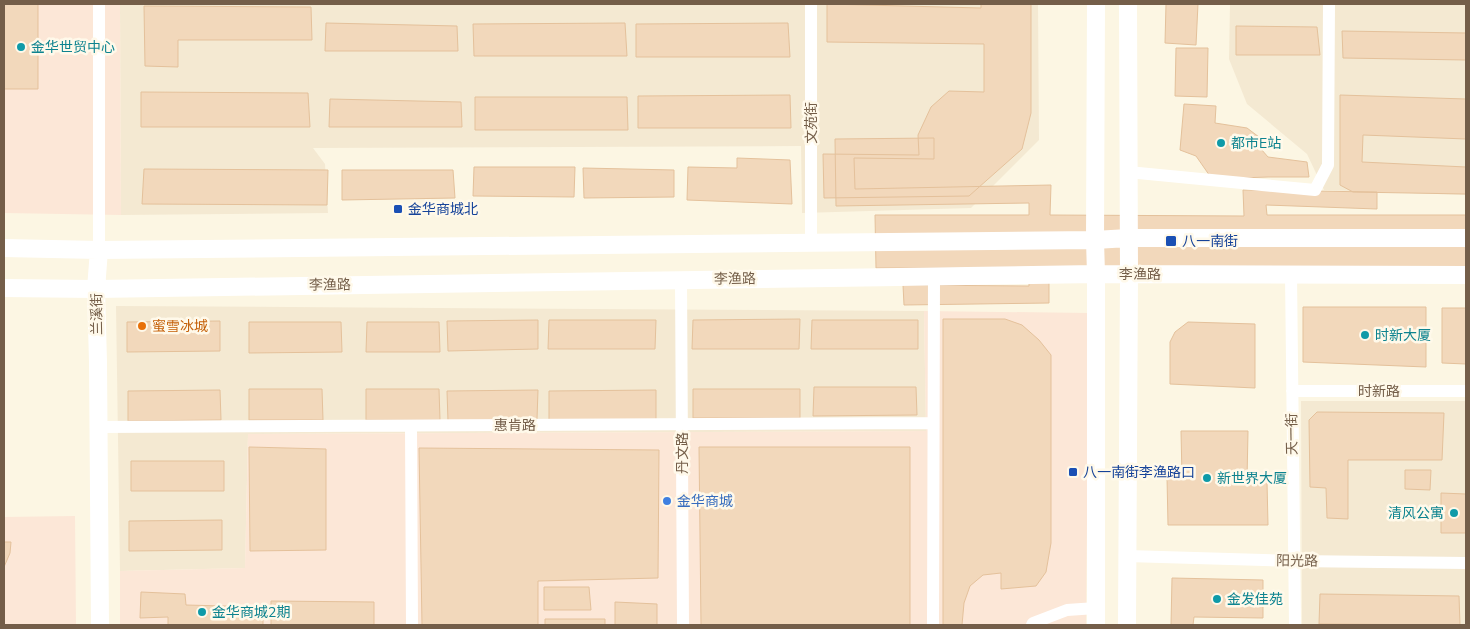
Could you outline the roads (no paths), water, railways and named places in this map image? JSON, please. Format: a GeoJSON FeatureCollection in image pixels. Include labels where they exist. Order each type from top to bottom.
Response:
{"type":"FeatureCollection","features":[{"type":"Feature","properties":{"kind":"main road"},"geometry":{"type":"LineString","coordinates":[[1096,4],[1096,617]]}},
{"type":"Feature","properties":{"kind":"main road"},"geometry":{"type":"LineString","coordinates":[[1127,625],[1128,4]]}},
{"type":"Feature","properties":{"kind":"main road"},"geometry":{"type":"LineString","coordinates":[[4,248],[99,250],[1095,240],[1128,238],[1466,238]]}},
{"type":"Feature","properties":{"kind":"main road","name":"兰溪街"},"geometry":{"type":"LineString","coordinates":[[99,250],[96,289],[100,625]]}},
{"type":"Feature","properties":{"kind":"main road","name":"李渔路"},"geometry":{"type":"LineString","coordinates":[[4,288],[96,289],[1096,274],[1466,275]]}},
{"type":"Feature","properties":{"kind":"street","name":"兰溪街"},"geometry":{"type":"LineString","coordinates":[[99,4],[99,250]]}},
{"type":"Feature","properties":{"kind":"street","name":"文苑街"},"geometry":{"type":"LineString","coordinates":[[811,4],[812,243]]}},
{"type":"Feature","properties":{"kind":"street"},"geometry":{"type":"LineString","coordinates":[[1128,172],[1315,190],[1328,165],[1329,4]]}},
{"type":"Feature","properties":{"kind":"street","name":"天一街"},"geometry":{"type":"LineString","coordinates":[[1291,274],[1295,625]]}},
{"type":"Feature","properties":{"kind":"street"},"geometry":{"type":"LineString","coordinates":[[932,625],[934,276]]}},
{"type":"Feature","properties":{"kind":"street","name":"丹文路"},"geometry":{"type":"LineString","coordinates":[[681,280],[684,625]]}},
{"type":"Feature","properties":{"kind":"street","name":"时新路"},"geometry":{"type":"LineString","coordinates":[[1292,391],[1466,391]]}},
{"type":"Feature","properties":{"kind":"street","name":"惠肯路"},"geometry":{"type":"LineString","coordinates":[[98,427],[933,423]]}},
{"type":"Feature","properties":{"kind":"street"},"geometry":{"type":"LineString","coordinates":[[411,426],[412,625]]}},
{"type":"Feature","properties":{"kind":"street","name":"阳光路"},"geometry":{"type":"LineString","coordinates":[[1127,556],[1294,561],[1466,563]]}},
{"type":"Feature","properties":{"kind":"street"},"geometry":{"type":"LineString","coordinates":[[1032,625],[1067,610],[1096,617]]}},
{"type":"Feature","properties":{"kind":"place","name":"金华世贸中心"},"geometry":{"type":"Point","coordinates":[21,47]}},
{"type":"Feature","properties":{"kind":"place","name":"都市E站"},"geometry":{"type":"Point","coordinates":[1221,143]}},
{"type":"Feature","properties":{"kind":"place","name":"金华商城北"},"geometry":{"type":"Point","coordinates":[398,209]}},
{"type":"Feature","properties":{"kind":"place","name":"八一南街"},"geometry":{"type":"Point","coordinates":[1171,241]}},
{"type":"Feature","properties":{"kind":"place","name":"蜜雪冰城"},"geometry":{"type":"Point","coordinates":[142,326]}},
{"type":"Feature","properties":{"kind":"place","name":"时新大厦"},"geometry":{"type":"Point","coordinates":[1365,335]}},
{"type":"Feature","properties":{"kind":"place","name":"八一南街李渔路口"},"geometry":{"type":"Point","coordinates":[1073,472]}},
{"type":"Feature","properties":{"kind":"place","name":"新世界大厦"},"geometry":{"type":"Point","coordinates":[1207,478]}},
{"type":"Feature","properties":{"kind":"place","name":"金华商城"},"geometry":{"type":"Point","coordinates":[667,501]}},
{"type":"Feature","properties":{"kind":"place","name":"清风公寓"},"geometry":{"type":"Point","coordinates":[1454,513]}},
{"type":"Feature","properties":{"kind":"place","name":"金发佳苑"},"geometry":{"type":"Point","coordinates":[1217,599]}},
{"type":"Feature","properties":{"kind":"place","name":"金华商城2期"},"geometry":{"type":"Point","coordinates":[202,612]}}]}
